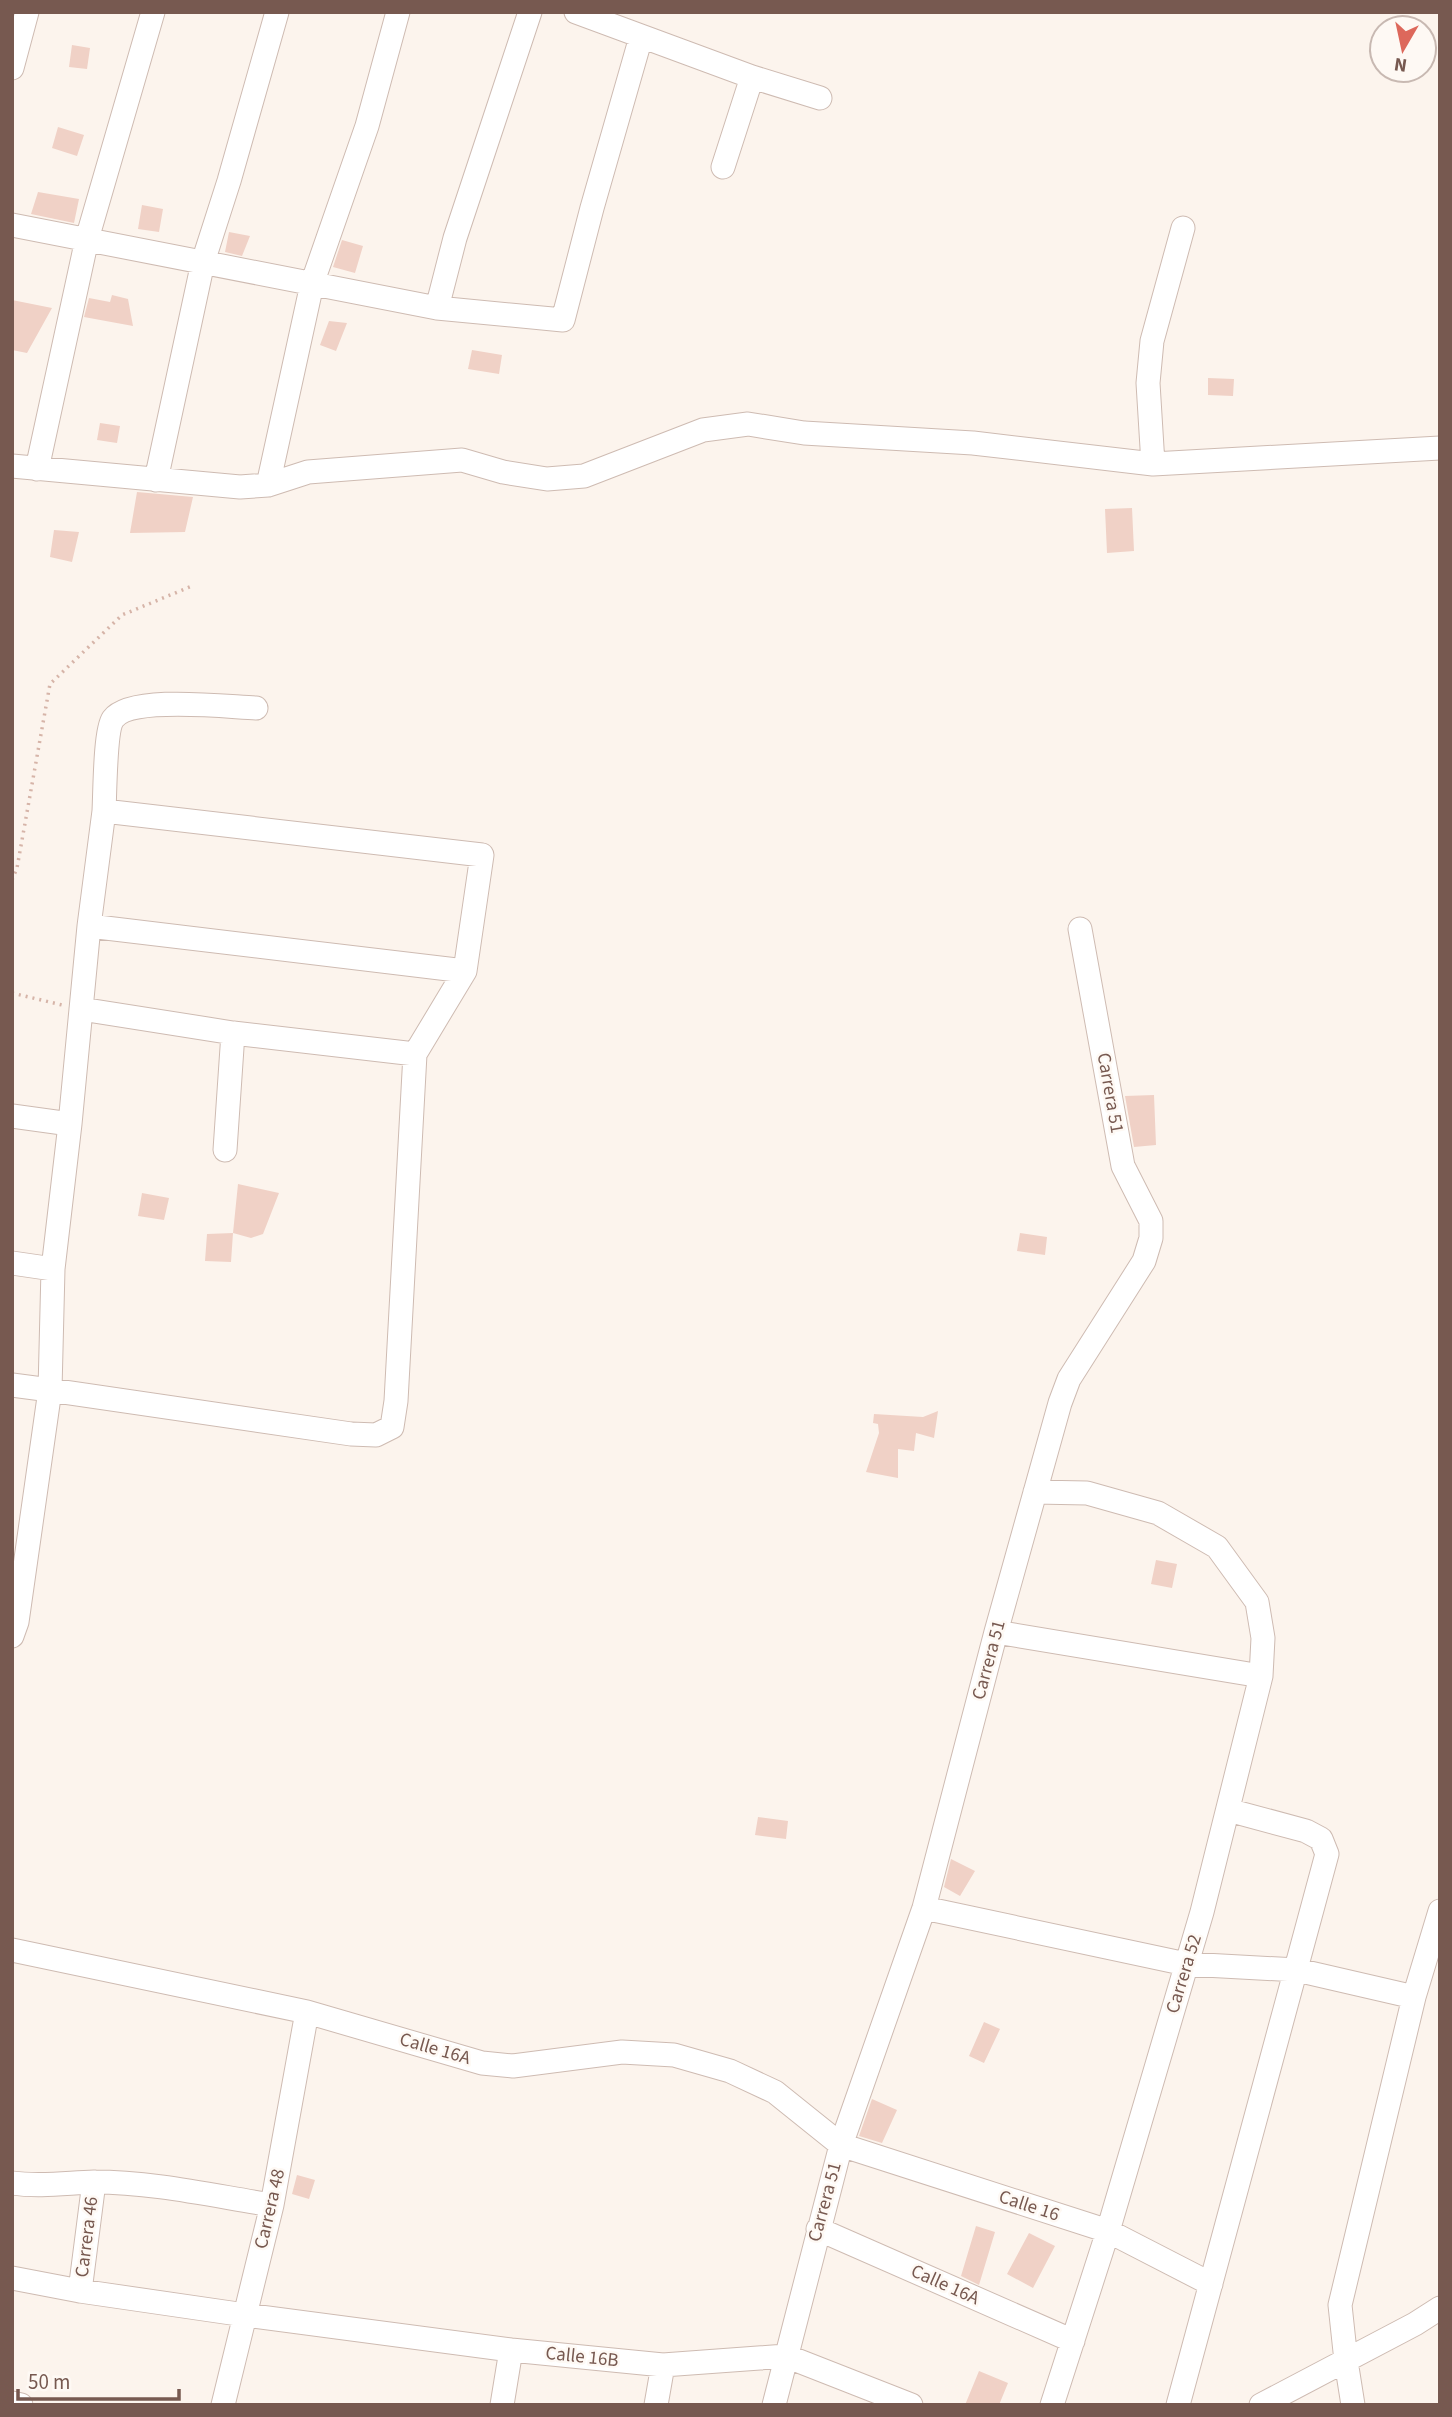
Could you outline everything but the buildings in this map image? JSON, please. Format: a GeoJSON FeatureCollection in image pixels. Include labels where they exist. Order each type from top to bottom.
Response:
{"type":"FeatureCollection","features":[{"type":"Feature","properties":{"kind":"street"},"geometry":{"type":"LineString","coordinates":[[13,65],[27,12]]}},
{"type":"Feature","properties":{"kind":"street"},"geometry":{"type":"LineString","coordinates":[[37,469],[87,239],[153,12]]}},
{"type":"Feature","properties":{"kind":"street"},"geometry":{"type":"LineString","coordinates":[[156,480],[203,262],[277,12]]}},
{"type":"Feature","properties":{"kind":"street"},"geometry":{"type":"LineString","coordinates":[[268,485],[312,284],[367,126],[398,12]]}},
{"type":"Feature","properties":{"kind":"street"},"geometry":{"type":"LineString","coordinates":[[437,308],[455,238],[530,12]]}},
{"type":"Feature","properties":{"kind":"street"},"geometry":{"type":"LineString","coordinates":[[576,12],[752,77],[820,98]]}},
{"type":"Feature","properties":{"kind":"street"},"geometry":{"type":"LineString","coordinates":[[12,225],[437,308],[562,320],[641,37]]}},
{"type":"Feature","properties":{"kind":"street"},"geometry":{"type":"LineString","coordinates":[[723,167],[752,77]]}},
{"type":"Feature","properties":{"kind":"street"},"geometry":{"type":"LineString","coordinates":[[1153,464],[1148,383],[1152,341],[1183,228]]}},
{"type":"Feature","properties":{"kind":"street"},"geometry":{"type":"LineString","coordinates":[[12,466],[240,487],[268,485],[308,472],[461,460],[503,472],[547,479],[584,476],[703,430],[748,424],[804,433],[973,443],[1153,464],[1440,448]]}},
{"type":"Feature","properties":{"kind":"street"},"geometry":{"type":"LineString","coordinates":[[12,1636],[17,1622],[50,1390],[53,1269],[112,719],[127,708],[151,704],[256,708]]}},
{"type":"Feature","properties":{"kind":"street"},"geometry":{"type":"LineString","coordinates":[[12,1385],[351,1434],[376,1435],[392,1427],[397,1387],[415,1054],[465,971],[482,855],[104,811]]}},
{"type":"Feature","properties":{"kind":"street"},"geometry":{"type":"LineString","coordinates":[[89,926],[465,971]]}},
{"type":"Feature","properties":{"kind":"street","name":"Carrera 51"},"geometry":{"type":"LineString","coordinates":[[774,2405],[841,2145],[924,1908],[996,1632],[1069,1379],[1144,1261],[1151,1237],[1151,1221],[1123,1166],[1080,929]]}},
{"type":"Feature","properties":{"kind":"street"},"geometry":{"type":"LineString","coordinates":[[81,1009],[233,1033],[415,1054]]}},
{"type":"Feature","properties":{"kind":"street"},"geometry":{"type":"LineString","coordinates":[[225,1150],[233,1033]]}},
{"type":"Feature","properties":{"kind":"street"},"geometry":{"type":"LineString","coordinates":[[12,1116],[70,1124]]}},
{"type":"Feature","properties":{"kind":"street"},"geometry":{"type":"LineString","coordinates":[[12,1263],[53,1269]]}},
{"type":"Feature","properties":{"kind":"street","name":"Carrera 52"},"geometry":{"type":"LineString","coordinates":[[1035,1492],[1087,1493],[1157,1513],[1217,1547],[1257,1602],[1264,1638],[1261,1676],[1202,1912],[1108,2231],[1052,2405]]}},
{"type":"Feature","properties":{"kind":"street"},"geometry":{"type":"LineString","coordinates":[[996,1632],[1261,1676]]}},
{"type":"Feature","properties":{"kind":"street"},"geometry":{"type":"LineString","coordinates":[[1178,2405],[1327,1854],[1321,1839],[1306,1831],[1228,1810]]}},
{"type":"Feature","properties":{"kind":"street"},"geometry":{"type":"LineString","coordinates":[[924,1908],[1186,1964],[1297,1970],[1414,1997]]}},
{"type":"Feature","properties":{"kind":"street"},"geometry":{"type":"LineString","coordinates":[[1353,2405],[1340,2305],[1414,1997],[1440,1911]]}},
{"type":"Feature","properties":{"kind":"street","name":"Calle 16A"},"geometry":{"type":"LineString","coordinates":[[12,1950],[307,2012],[482,2063],[513,2066],[622,2052],[674,2055],[730,2071],[775,2092],[841,2145]]}},
{"type":"Feature","properties":{"kind":"street","name":"Carrera 48"},"geometry":{"type":"LineString","coordinates":[[223,2405],[272,2205],[307,2012]]}},
{"type":"Feature","properties":{"kind":"street","name":"Calle 16"},"geometry":{"type":"LineString","coordinates":[[841,2145],[1108,2231],[1211,2284]]}},
{"type":"Feature","properties":{"kind":"street"},"geometry":{"type":"LineString","coordinates":[[12,2183],[59,2186],[94,2182],[163,2188],[272,2205]]}},
{"type":"Feature","properties":{"kind":"street","name":"Carrera 46"},"geometry":{"type":"LineString","coordinates":[[80,2291],[94,2182]]}},
{"type":"Feature","properties":{"kind":"street","name":"Calle 16A"},"geometry":{"type":"LineString","coordinates":[[818,2229],[1073,2341]]}},
{"type":"Feature","properties":{"kind":"street","name":"Calle 16B"},"geometry":{"type":"LineString","coordinates":[[12,2278],[80,2291],[245,2315],[511,2350],[663,2365],[786,2356],[911,2405]]}},
{"type":"Feature","properties":{"kind":"street"},"geometry":{"type":"LineString","coordinates":[[1261,2405],[1415,2324],[1440,2308]]}},
{"type":"Feature","properties":{"kind":"street"},"geometry":{"type":"LineString","coordinates":[[502,2405],[511,2350]]}},
{"type":"Feature","properties":{"kind":"street"},"geometry":{"type":"LineString","coordinates":[[656,2405],[663,2365]]}},
{"type":"Feature","properties":{"kind":"street"},"geometry":{"type":"LineString","coordinates":[[12,2403],[21,2405]]}},
{"type":"Feature","properties":{"kind":"path"},"geometry":{"type":"LineString","coordinates":[[12,880],[17,868],[50,684],[122,615],[192,586]]}},
{"type":"Feature","properties":{"kind":"path"},"geometry":{"type":"LineString","coordinates":[[12,993],[81,1009]]}}]}
